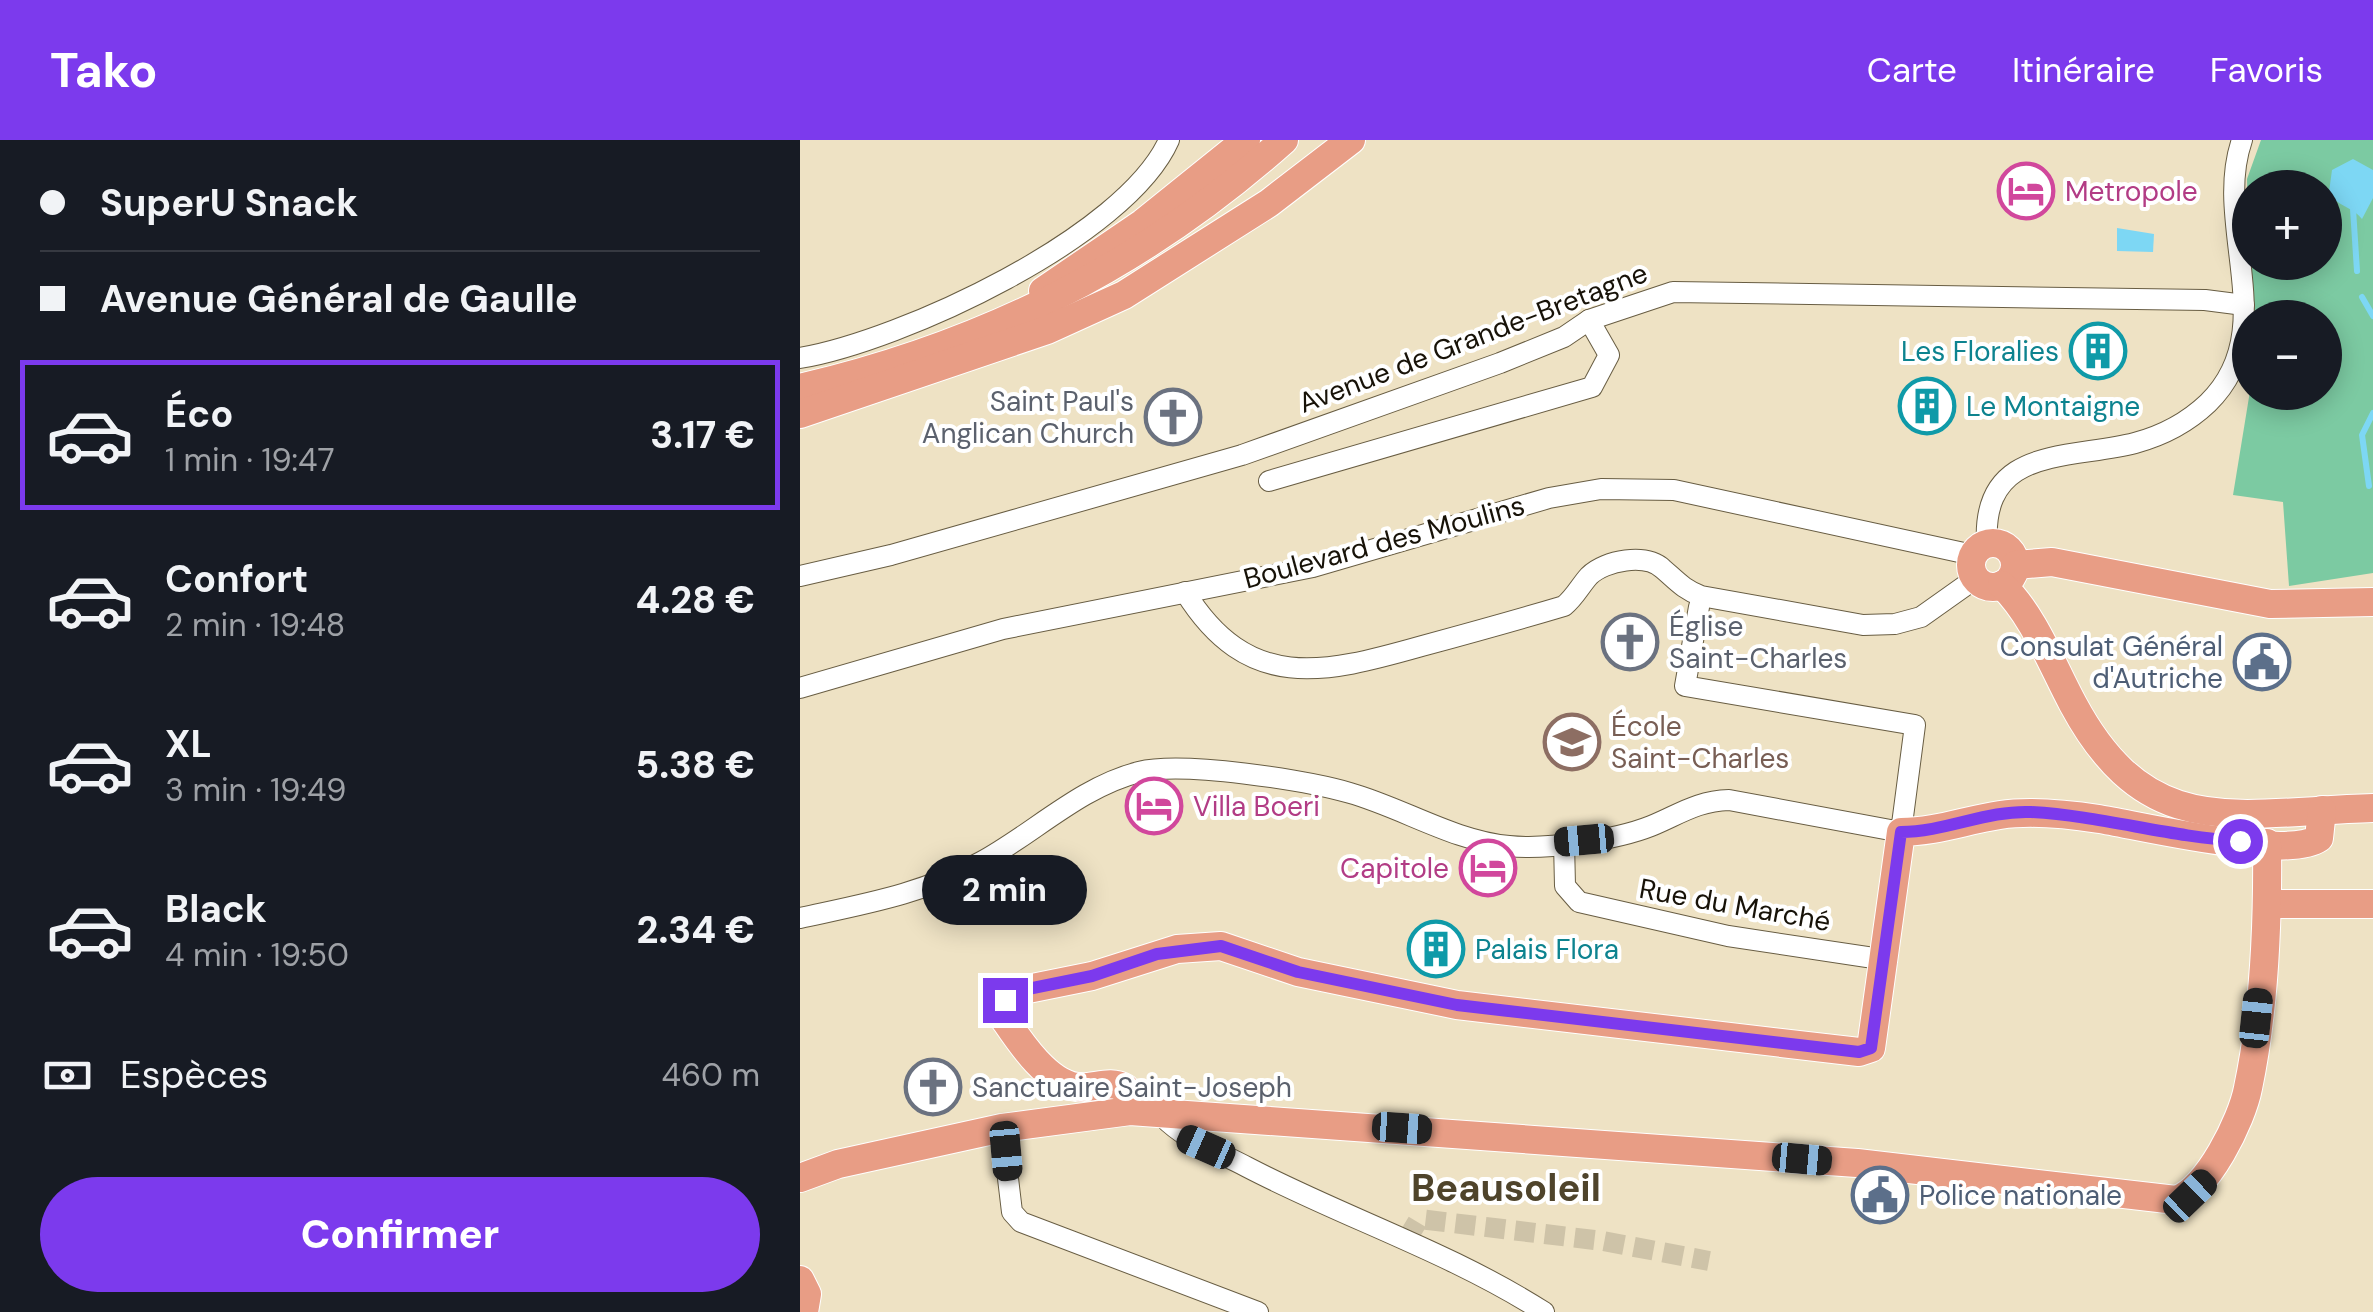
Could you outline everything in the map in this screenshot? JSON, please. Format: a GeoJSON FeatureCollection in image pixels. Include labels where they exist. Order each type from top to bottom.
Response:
{"type":"FeatureCollection","features":[{"type":"Feature","properties":{"kind":"main road"},"geometry":{"type":"LineString","coordinates":[[998,326],[1062,276],[1142,222],[1246,140]]}},
{"type":"Feature","properties":{"kind":"main road"},"geometry":{"type":"LineString","coordinates":[[800,388],[918,356],[998,326],[1087,284],[1159,240],[1284,140]]}},
{"type":"Feature","properties":{"kind":"main road"},"geometry":{"type":"LineString","coordinates":[[800,414],[1047,330],[1124,295],[1270,202],[1351,140]]}},
{"type":"Feature","properties":{"kind":"main road","name":"Boulevard des Moulins"},"geometry":{"type":"LineString","coordinates":[[1991,565],[2052,562],[2270,604],[2373,602]]}},
{"type":"Feature","properties":{"kind":"main road"},"geometry":{"type":"LineString","coordinates":[[1991,565],[2022,610],[2096,746],[2138,788],[2174,806],[2214,813],[2373,808]]}},
{"type":"Feature","properties":{"kind":"main road"},"geometry":{"type":"LineString","coordinates":[[1130,1111],[1125,1088],[1119,1085],[1079,1088],[1058,1078],[1005,1020],[1001,1009],[1005,1000],[1018,991],[1092,976],[1157,954],[1221,946],[1298,972],[1457,1005],[1846,1053],[1871,1048],[1901,832],[1928,832],[2027,812],[2101,820],[2184,838],[2310,844],[2319,838],[2322,810]]}},
{"type":"Feature","properties":{"kind":"main road"},"geometry":{"type":"LineString","coordinates":[[800,1178],[838,1164],[1002,1128],[1130,1111],[1632,1144],[2105,1189],[2176,1200],[2190,1196],[2205,1181],[2248,1092],[2268,904],[2267,843]]}},
{"type":"Feature","properties":{"kind":"main road"},"geometry":{"type":"LineString","coordinates":[[2268,904],[2373,904]]}},
{"type":"Feature","properties":{"kind":"main road"},"geometry":{"type":"LineString","coordinates":[[800,1280],[806,1294],[804,1312]]}},
{"type":"Feature","properties":{"kind":"street"},"geometry":{"type":"LineString","coordinates":[[800,358],[874,339],[1032,264],[1137,186],[1170,140]]}},
{"type":"Feature","properties":{"kind":"street"},"geometry":{"type":"LineString","coordinates":[[2242,140],[2236,180],[2244,300]]}},
{"type":"Feature","properties":{"kind":"street","name":"Avenue de Grande-Bretagne"},"geometry":{"type":"LineString","coordinates":[[800,576],[891,556],[1242,454],[1530,352],[1564,338],[1589,320],[1674,292],[2166,299],[2232,304]]}},
{"type":"Feature","properties":{"kind":"street"},"geometry":{"type":"LineString","coordinates":[[1269,481],[1592,388],[1609,356],[1589,320]]}},
{"type":"Feature","properties":{"kind":"street"},"geometry":{"type":"LineString","coordinates":[[1185,592],[1218,636],[1236,648],[1277,666],[1320,671],[1564,606],[1589,576],[1605,565],[1624,561],[1653,562],[1683,589],[1701,596],[1863,625],[1921,617],[1991,565],[1990,507],[1998,489],[2030,462],[2134,443],[2162,433],[2204,408],[2220,391],[2232,367]]}},
{"type":"Feature","properties":{"kind":"street","name":"Boulevard des Moulins"},"geometry":{"type":"LineString","coordinates":[[800,688],[1003,629],[1312,567],[1549,498],[1619,487],[1696,494],[1991,565]]}},
{"type":"Feature","properties":{"kind":"street"},"geometry":{"type":"LineString","coordinates":[[800,918],[933,887],[984,861],[1094,790],[1140,772],[1168,769],[1245,775],[1348,792],[1481,842],[1512,847],[1638,830],[1706,800],[1729,800],[1901,832],[1914,724],[1686,686],[1699,607]]}},
{"type":"Feature","properties":{"kind":"street","name":"Rue du Marché"},"geometry":{"type":"LineString","coordinates":[[1564,842],[1565,886],[1579,902],[1728,936],[1886,960]]}},
{"type":"Feature","properties":{"kind":"street"},"geometry":{"type":"LineString","coordinates":[[1162,1116],[1184,1136],[1316,1203],[1493,1280],[1544,1312]]}},
{"type":"Feature","properties":{"kind":"street"},"geometry":{"type":"LineString","coordinates":[[1002,1128],[1012,1212],[1022,1222],[1258,1312]]}},
{"type":"Feature","properties":{"kind":"green space"},"geometry":{"type":"Polygon","coordinates":[[[2261,140],[2373,140],[2373,573],[2289,586],[2283,502],[2233,495],[2247,410],[2342,410],[2342,300],[2251,300],[2250,280],[2342,280],[2342,170],[2250,170],[2261,140]]]}},
{"type":"Feature","properties":{"kind":"water"},"geometry":{"type":"Polygon","coordinates":[[[2353,159],[2373,170],[2373,198],[2362,219],[2342,204],[2342,170],[2332,170],[2353,159]]]}},
{"type":"Feature","properties":{"kind":"water"},"geometry":{"type":"Polygon","coordinates":[[[2117,228],[2154,234],[2153,252],[2117,251],[2117,228]]]}},
{"type":"Feature","properties":{"kind":"waterway"},"geometry":{"type":"LineString","coordinates":[[2353,209],[2357,271]]}},
{"type":"Feature","properties":{"kind":"waterway"},"geometry":{"type":"LineString","coordinates":[[2362,297],[2373,316]]}},
{"type":"Feature","properties":{"kind":"waterway"},"geometry":{"type":"LineString","coordinates":[[2369,486],[2362,435],[2373,413]]}},
{"type":"Feature","properties":{"kind":"tunnel"},"geometry":{"type":"LineString","coordinates":[[1407,1239],[1419,1219],[1603,1241],[1709,1261]]}},
{"type":"Feature","properties":{"kind":"place","name":"Metropole"},"geometry":{"type":"Point","coordinates":[2026,191]}},
{"type":"Feature","properties":{"kind":"place","name":"Les Floralies"},"geometry":{"type":"Point","coordinates":[2098,351]}},
{"type":"Feature","properties":{"kind":"place","name":"Le Montaigne"},"geometry":{"type":"Point","coordinates":[1927,406]}},
{"type":"Feature","properties":{"kind":"place","name":"Saint Paul's Anglican Church"},"geometry":{"type":"Point","coordinates":[1173,417]}},
{"type":"Feature","properties":{"kind":"place","name":"Église Saint-Charles"},"geometry":{"type":"Point","coordinates":[1630,642]}},
{"type":"Feature","properties":{"kind":"place","name":"Consulat Général d'Autriche"},"geometry":{"type":"Point","coordinates":[2262,662]}},
{"type":"Feature","properties":{"kind":"place","name":"École Saint-Charles"},"geometry":{"type":"Point","coordinates":[1572,742]}},
{"type":"Feature","properties":{"kind":"place","name":"Villa Boeri"},"geometry":{"type":"Point","coordinates":[1154,806]}},
{"type":"Feature","properties":{"kind":"place","name":"Capitole"},"geometry":{"type":"Point","coordinates":[1488,868]}},
{"type":"Feature","properties":{"kind":"place","name":"Palais Flora"},"geometry":{"type":"Point","coordinates":[1436,949]}},
{"type":"Feature","properties":{"kind":"place","name":"Sanctuaire Saint-Joseph"},"geometry":{"type":"Point","coordinates":[933,1087]}},
{"type":"Feature","properties":{"kind":"place","name":"Police nationale"},"geometry":{"type":"Point","coordinates":[1880,1195]}},
{"type":"Feature","properties":{"kind":"district","name":"Beausoleil"},"geometry":{"type":"Point","coordinates":[1506,1188]}},
{"type":"Feature","properties":{"kind":"route"},"geometry":{"type":"LineString","coordinates":[[1005,1000],[1018,991],[1092,976],[1177,949],[1221,946],[1298,972],[1457,1005],[1859,1052],[1871,1048],[1891,928],[1901,832],[1928,832],[2027,812],[2101,820],[2184,838],[2240,841]]}}]}
